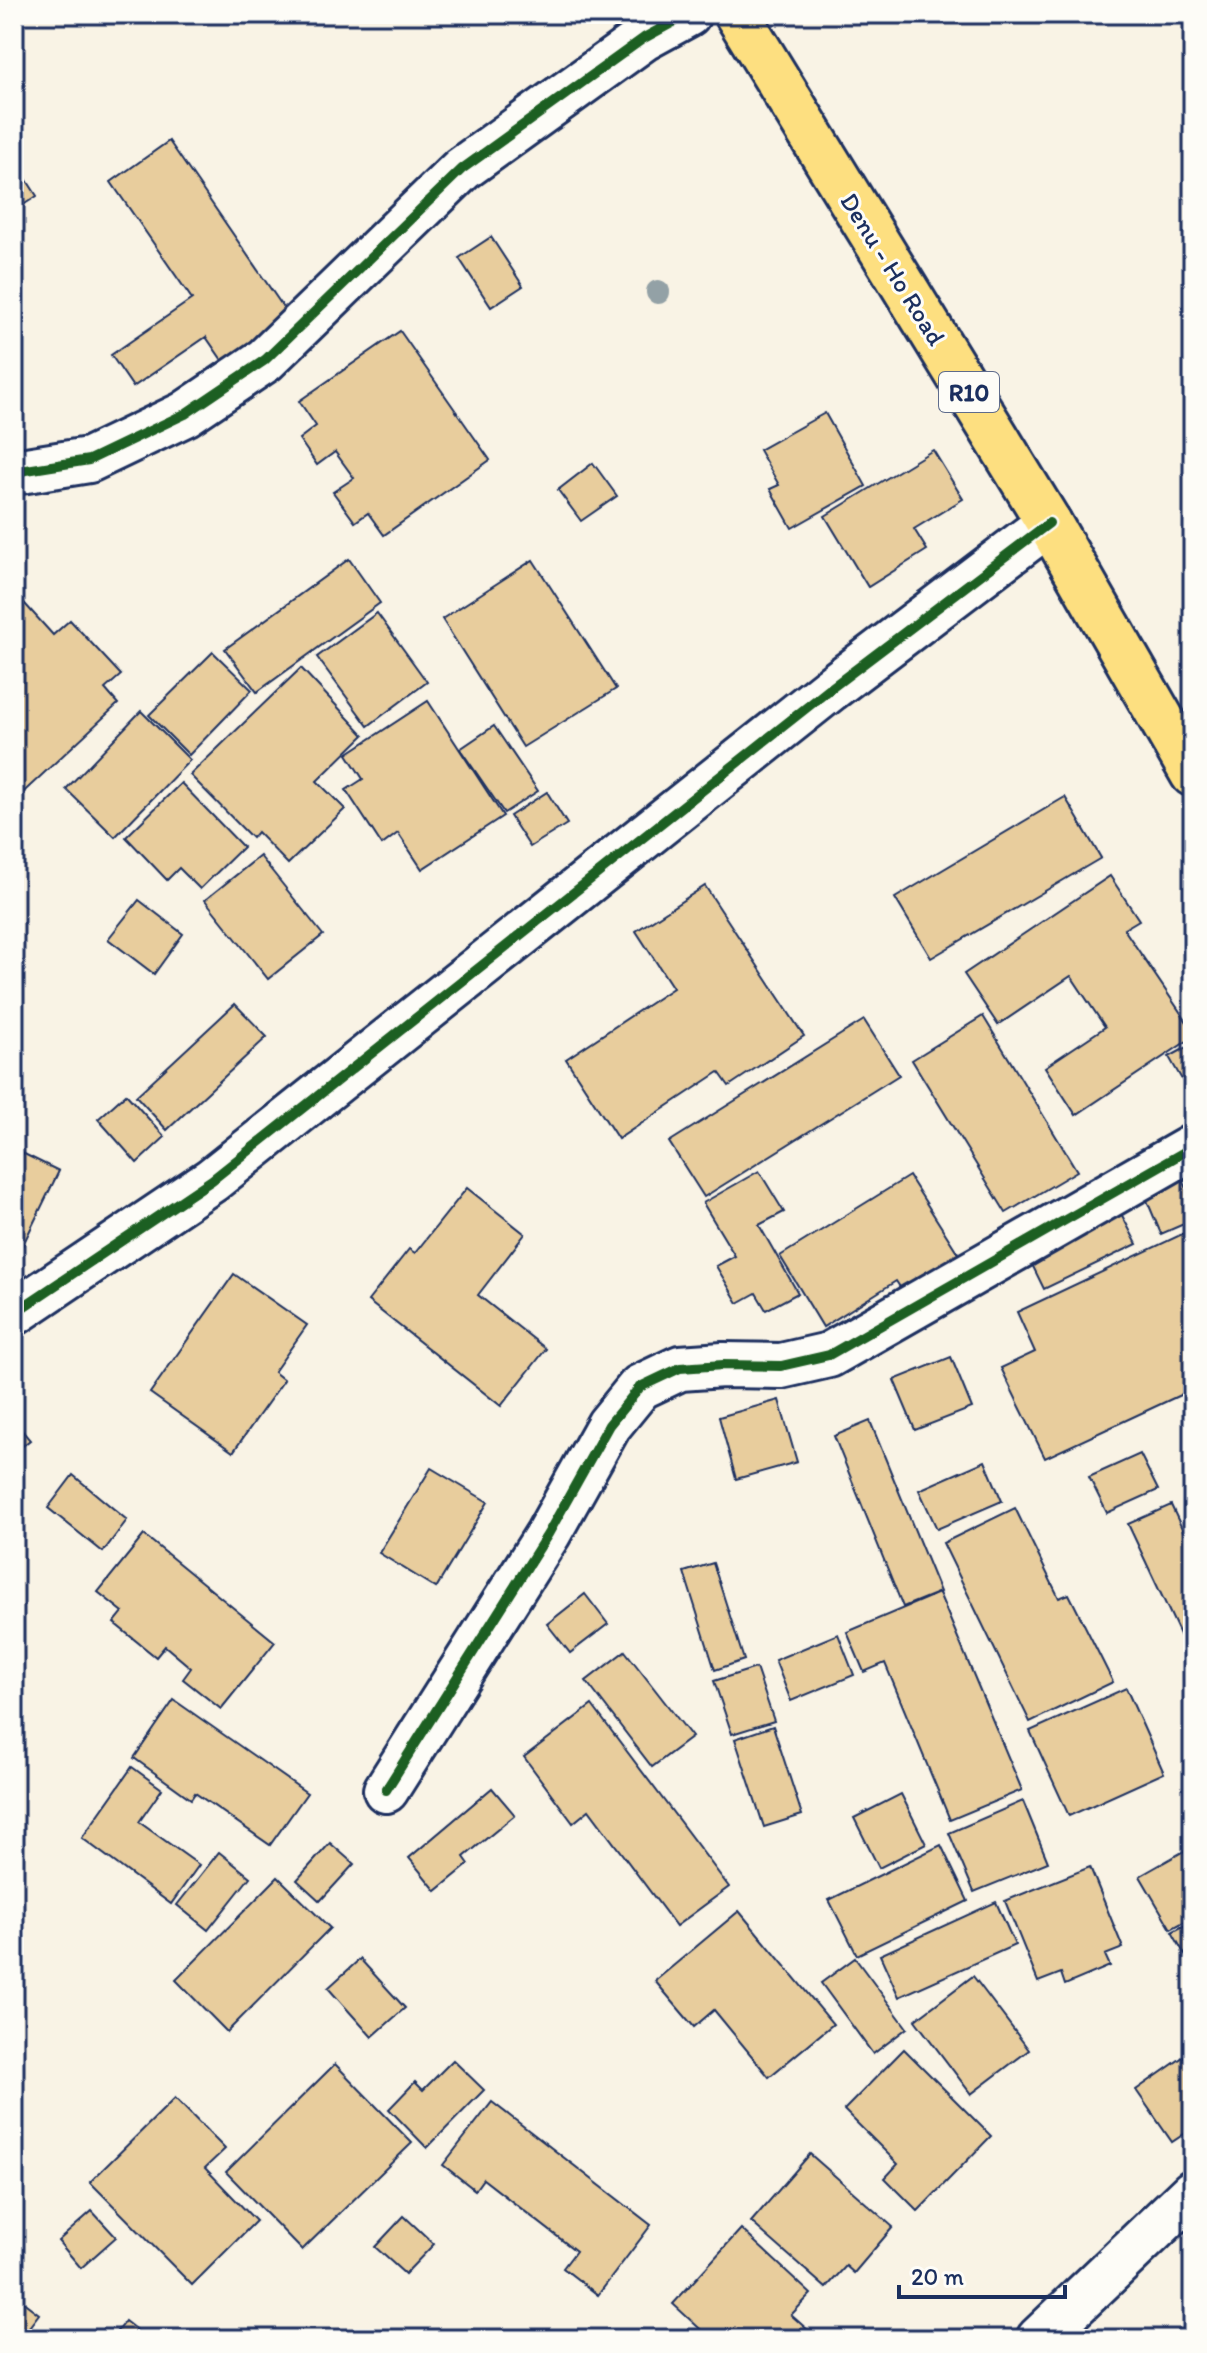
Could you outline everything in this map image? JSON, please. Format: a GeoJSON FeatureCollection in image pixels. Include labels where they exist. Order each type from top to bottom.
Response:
{"type":"FeatureCollection","features":[{"type":"Feature","properties":{"kind":"main road","name":"Denu - Ho Road"},"geometry":{"type":"LineString","coordinates":[[737,14],[1049,523],[1193,774]]}},
{"type":"Feature","properties":{"kind":"street"},"geometry":{"type":"LineString","coordinates":[[14,472],[89,460],[185,414],[265,360],[462,169],[644,38],[688,14]]}},
{"type":"Feature","properties":{"kind":"street"},"geometry":{"type":"LineString","coordinates":[[14,1313],[212,1180],[830,689],[1049,523]]}},
{"type":"Feature","properties":{"kind":"street"},"geometry":{"type":"LineString","coordinates":[[386,1790],[548,1534],[609,1425],[640,1387],[680,1368],[781,1366],[829,1355],[1193,1147]]}},
{"type":"Feature","properties":{"kind":"street"},"geometry":{"type":"LineString","coordinates":[[1039,2339],[1193,2192]]}},
{"type":"Feature","properties":{"kind":"building"},"geometry":{"type":"Polygon","coordinates":[[[169,141],[290,317],[224,363],[206,337],[133,387],[111,355],[192,299],[111,182],[169,141]]]}},
{"type":"Feature","properties":{"kind":"building"},"geometry":{"type":"Polygon","coordinates":[[[14,160],[37,196],[14,211],[14,160]]]}},
{"type":"Feature","properties":{"kind":"building"},"geometry":{"type":"Polygon","coordinates":[[[491,237],[523,286],[491,307],[459,258],[491,237]]]}},
{"type":"Feature","properties":{"kind":"building"},"geometry":{"type":"Polygon","coordinates":[[[400,331],[490,460],[384,535],[368,513],[355,522],[333,492],[354,478],[335,452],[317,465],[299,439],[316,426],[299,401],[400,331]]]}},
{"type":"Feature","properties":{"kind":"building"},"geometry":{"type":"Polygon","coordinates":[[[825,413],[866,486],[792,528],[770,489],[779,485],[759,450],[825,413]]]}},
{"type":"Feature","properties":{"kind":"building"},"geometry":{"type":"Polygon","coordinates":[[[933,450],[963,499],[914,529],[927,550],[868,587],[825,516],[933,450]]]}},
{"type":"Feature","properties":{"kind":"building"},"geometry":{"type":"Polygon","coordinates":[[[593,463],[617,496],[581,521],[558,490],[593,463]]]}},
{"type":"Feature","properties":{"kind":"building"},"geometry":{"type":"Polygon","coordinates":[[[349,559],[380,603],[257,692],[225,649],[349,559]]]}},
{"type":"Feature","properties":{"kind":"building"},"geometry":{"type":"Polygon","coordinates":[[[533,560],[616,689],[523,747],[442,619],[533,560]]]}},
{"type":"Feature","properties":{"kind":"building"},"geometry":{"type":"Polygon","coordinates":[[[16,594],[53,635],[70,620],[121,675],[105,689],[118,704],[14,801],[16,594]]]}},
{"type":"Feature","properties":{"kind":"building"},"geometry":{"type":"Polygon","coordinates":[[[377,613],[427,682],[368,726],[317,657],[377,613]]]}},
{"type":"Feature","properties":{"kind":"building"},"geometry":{"type":"Polygon","coordinates":[[[213,652],[252,690],[189,755],[149,715],[213,652]]]}},
{"type":"Feature","properties":{"kind":"building"},"geometry":{"type":"Polygon","coordinates":[[[301,668],[364,735],[317,781],[345,809],[288,864],[257,832],[252,838],[190,775],[301,668]]]}},
{"type":"Feature","properties":{"kind":"building"},"geometry":{"type":"Polygon","coordinates":[[[428,701],[503,816],[422,869],[398,833],[382,845],[346,790],[363,779],[347,754],[428,701]]]}},
{"type":"Feature","properties":{"kind":"building"},"geometry":{"type":"Polygon","coordinates":[[[141,711],[190,760],[115,837],[66,789],[141,711]]]}},
{"type":"Feature","properties":{"kind":"building"},"geometry":{"type":"Polygon","coordinates":[[[494,726],[538,791],[504,813],[460,749],[494,726]]]}},
{"type":"Feature","properties":{"kind":"building"},"geometry":{"type":"Polygon","coordinates":[[[181,783],[243,847],[200,889],[179,868],[167,880],[126,837],[181,783]]]}},
{"type":"Feature","properties":{"kind":"building"},"geometry":{"type":"Polygon","coordinates":[[[547,792],[567,824],[530,847],[510,816],[547,792]]]}},
{"type":"Feature","properties":{"kind":"building"},"geometry":{"type":"Polygon","coordinates":[[[1065,797],[1101,858],[931,958],[895,898],[1065,797]]]}},
{"type":"Feature","properties":{"kind":"building"},"geometry":{"type":"Polygon","coordinates":[[[260,856],[323,935],[268,979],[205,900],[260,856]]]}},
{"type":"Feature","properties":{"kind":"building"},"geometry":{"type":"Polygon","coordinates":[[[1110,876],[1139,920],[1124,929],[1193,1031],[1193,1037],[1076,1115],[1045,1067],[1105,1027],[1071,976],[998,1025],[964,974],[1110,876]]]}},
{"type":"Feature","properties":{"kind":"building"},"geometry":{"type":"Polygon","coordinates":[[[705,886],[804,1036],[729,1086],[719,1072],[618,1139],[566,1059],[673,988],[636,931],[705,886]]]}},
{"type":"Feature","properties":{"kind":"building"},"geometry":{"type":"Polygon","coordinates":[[[139,900],[183,934],[154,974],[108,939],[139,900]]]}},
{"type":"Feature","properties":{"kind":"building"},"geometry":{"type":"Polygon","coordinates":[[[235,1004],[267,1037],[167,1130],[136,1096],[235,1004]]]}},
{"type":"Feature","properties":{"kind":"building"},"geometry":{"type":"Polygon","coordinates":[[[983,1016],[1077,1171],[1006,1213],[912,1060],[983,1016]]]}},
{"type":"Feature","properties":{"kind":"building"},"geometry":{"type":"Polygon","coordinates":[[[864,1020],[899,1075],[704,1197],[669,1142],[864,1020]]]}},
{"type":"Feature","properties":{"kind":"building"},"geometry":{"type":"Polygon","coordinates":[[[1193,1044],[1193,1099],[1169,1057],[1193,1044]]]}},
{"type":"Feature","properties":{"kind":"building"},"geometry":{"type":"Polygon","coordinates":[[[126,1094],[165,1137],[137,1163],[98,1119],[126,1094]]]}},
{"type":"Feature","properties":{"kind":"building"},"geometry":{"type":"Polygon","coordinates":[[[14,1149],[59,1171],[14,1263],[14,1149]]]}},
{"type":"Feature","properties":{"kind":"building"},"geometry":{"type":"Polygon","coordinates":[[[759,1171],[784,1212],[759,1225],[798,1293],[766,1310],[756,1293],[738,1303],[716,1266],[735,1256],[703,1203],[759,1171]]]}},
{"type":"Feature","properties":{"kind":"building"},"geometry":{"type":"Polygon","coordinates":[[[1181,1175],[1193,1203],[1193,1220],[1161,1234],[1143,1191],[1181,1175]]]}},
{"type":"Feature","properties":{"kind":"building"},"geometry":{"type":"Polygon","coordinates":[[[909,1176],[966,1266],[909,1301],[896,1281],[823,1327],[780,1256],[909,1176]]]}},
{"type":"Feature","properties":{"kind":"building"},"geometry":{"type":"Polygon","coordinates":[[[467,1188],[525,1234],[478,1295],[546,1349],[501,1406],[368,1301],[409,1249],[415,1253],[467,1188]]]}},
{"type":"Feature","properties":{"kind":"building"},"geometry":{"type":"Polygon","coordinates":[[[1116,1204],[1137,1244],[1044,1289],[1024,1248],[1116,1204]]]}},
{"type":"Feature","properties":{"kind":"building"},"geometry":{"type":"Polygon","coordinates":[[[1193,1229],[1193,1389],[1045,1458],[1001,1368],[1035,1352],[1017,1312],[1193,1229]]]}},
{"type":"Feature","properties":{"kind":"building"},"geometry":{"type":"Polygon","coordinates":[[[234,1274],[307,1325],[274,1372],[284,1380],[233,1452],[150,1393],[234,1274]]]}},
{"type":"Feature","properties":{"kind":"building"},"geometry":{"type":"Polygon","coordinates":[[[951,1357],[972,1408],[915,1430],[894,1380],[951,1357]]]}},
{"type":"Feature","properties":{"kind":"building"},"geometry":{"type":"Polygon","coordinates":[[[779,1400],[797,1462],[736,1479],[719,1417],[779,1400]]]}},
{"type":"Feature","properties":{"kind":"building"},"geometry":{"type":"Polygon","coordinates":[[[14,1421],[30,1440],[14,1453],[14,1421]]]}},
{"type":"Feature","properties":{"kind":"building"},"geometry":{"type":"Polygon","coordinates":[[[870,1421],[940,1592],[903,1607],[834,1436],[870,1421]]]}},
{"type":"Feature","properties":{"kind":"building"},"geometry":{"type":"Polygon","coordinates":[[[1140,1454],[1158,1490],[1107,1513],[1089,1477],[1140,1454]]]}},
{"type":"Feature","properties":{"kind":"building"},"geometry":{"type":"Polygon","coordinates":[[[985,1461],[1002,1501],[937,1529],[919,1490],[985,1461]]]}},
{"type":"Feature","properties":{"kind":"building"},"geometry":{"type":"Polygon","coordinates":[[[431,1468],[488,1502],[436,1588],[379,1553],[431,1468]]]}},
{"type":"Feature","properties":{"kind":"building"},"geometry":{"type":"Polygon","coordinates":[[[73,1475],[127,1520],[103,1552],[48,1508],[73,1475]]]}},
{"type":"Feature","properties":{"kind":"building"},"geometry":{"type":"Polygon","coordinates":[[[1171,1505],[1193,1552],[1193,1662],[1128,1524],[1171,1505]]]}},
{"type":"Feature","properties":{"kind":"building"},"geometry":{"type":"Polygon","coordinates":[[[1015,1508],[1059,1598],[1069,1594],[1113,1682],[1030,1722],[943,1543],[1015,1508]]]}},
{"type":"Feature","properties":{"kind":"building"},"geometry":{"type":"Polygon","coordinates":[[[144,1535],[275,1642],[221,1709],[183,1679],[191,1668],[165,1646],[156,1657],[114,1623],[123,1612],[98,1592],[144,1535]]]}},
{"type":"Feature","properties":{"kind":"building"},"geometry":{"type":"Polygon","coordinates":[[[713,1563],[744,1660],[715,1670],[684,1572],[713,1563]]]}},
{"type":"Feature","properties":{"kind":"building"},"geometry":{"type":"Polygon","coordinates":[[[939,1593],[1022,1790],[950,1820],[885,1663],[864,1672],[847,1632],[939,1593]]]}},
{"type":"Feature","properties":{"kind":"building"},"geometry":{"type":"Polygon","coordinates":[[[585,1594],[608,1624],[570,1653],[547,1624],[585,1594]]]}},
{"type":"Feature","properties":{"kind":"building"},"geometry":{"type":"Polygon","coordinates":[[[838,1634],[854,1675],[791,1701],[775,1660],[838,1634]]]}},
{"type":"Feature","properties":{"kind":"building"},"geometry":{"type":"Polygon","coordinates":[[[625,1651],[692,1737],[652,1767],[586,1681],[625,1651]]]}},
{"type":"Feature","properties":{"kind":"building"},"geometry":{"type":"Polygon","coordinates":[[[756,1668],[774,1721],[732,1734],[714,1681],[756,1668]]]}},
{"type":"Feature","properties":{"kind":"building"},"geometry":{"type":"Polygon","coordinates":[[[1126,1688],[1164,1773],[1069,1816],[1030,1731],[1126,1688]]]}},
{"type":"Feature","properties":{"kind":"building"},"geometry":{"type":"Polygon","coordinates":[[[174,1700],[307,1793],[270,1845],[195,1793],[191,1799],[134,1758],[174,1700]]]}},
{"type":"Feature","properties":{"kind":"building"},"geometry":{"type":"Polygon","coordinates":[[[592,1705],[729,1887],[676,1926],[589,1810],[573,1823],[524,1757],[592,1705]]]}},
{"type":"Feature","properties":{"kind":"building"},"geometry":{"type":"Polygon","coordinates":[[[773,1726],[802,1815],[764,1827],[735,1739],[773,1726]]]}},
{"type":"Feature","properties":{"kind":"building"},"geometry":{"type":"Polygon","coordinates":[[[132,1767],[162,1789],[139,1822],[199,1865],[171,1904],[82,1838],[132,1767]]]}},
{"type":"Feature","properties":{"kind":"building"},"geometry":{"type":"Polygon","coordinates":[[[492,1788],[515,1815],[464,1857],[469,1864],[436,1891],[409,1858],[492,1788]]]}},
{"type":"Feature","properties":{"kind":"building"},"geometry":{"type":"Polygon","coordinates":[[[901,1794],[926,1844],[879,1868],[854,1818],[901,1794]]]}},
{"type":"Feature","properties":{"kind":"building"},"geometry":{"type":"Polygon","coordinates":[[[1023,1801],[1048,1862],[974,1892],[949,1833],[1023,1801]]]}},
{"type":"Feature","properties":{"kind":"building"},"geometry":{"type":"Polygon","coordinates":[[[330,1843],[354,1864],[320,1901],[297,1880],[330,1843]]]}},
{"type":"Feature","properties":{"kind":"building"},"geometry":{"type":"Polygon","coordinates":[[[941,1845],[968,1901],[857,1955],[829,1900],[941,1845]]]}},
{"type":"Feature","properties":{"kind":"building"},"geometry":{"type":"Polygon","coordinates":[[[1184,1851],[1193,1866],[1193,1917],[1171,1929],[1140,1876],[1184,1851]]]}},
{"type":"Feature","properties":{"kind":"building"},"geometry":{"type":"Polygon","coordinates":[[[219,1852],[250,1877],[208,1930],[177,1905],[219,1852]]]}},
{"type":"Feature","properties":{"kind":"building"},"geometry":{"type":"Polygon","coordinates":[[[1090,1867],[1123,1948],[1105,1955],[1110,1966],[1065,1985],[1061,1973],[1038,1982],[1005,1901],[1090,1867]]]}},
{"type":"Feature","properties":{"kind":"building"},"geometry":{"type":"Polygon","coordinates":[[[278,1877],[330,1928],[227,2032],[176,1980],[278,1877]]]}},
{"type":"Feature","properties":{"kind":"building"},"geometry":{"type":"Polygon","coordinates":[[[996,1902],[1015,1945],[899,1997],[880,1955],[996,1902]]]}},
{"type":"Feature","properties":{"kind":"building"},"geometry":{"type":"Polygon","coordinates":[[[739,1911],[833,2024],[769,2077],[714,2010],[694,2027],[655,1981],[739,1911]]]}},
{"type":"Feature","properties":{"kind":"building"},"geometry":{"type":"Polygon","coordinates":[[[1193,1921],[1193,1969],[1172,1932],[1193,1921]]]}},
{"type":"Feature","properties":{"kind":"building"},"geometry":{"type":"Polygon","coordinates":[[[855,1958],[907,2028],[873,2054],[821,1983],[855,1958]]]}},
{"type":"Feature","properties":{"kind":"building"},"geometry":{"type":"Polygon","coordinates":[[[360,1959],[405,2008],[372,2037],[328,1988],[360,1959]]]}},
{"type":"Feature","properties":{"kind":"building"},"geometry":{"type":"Polygon","coordinates":[[[973,1976],[1029,2050],[971,2094],[915,2020],[973,1976]]]}},
{"type":"Feature","properties":{"kind":"building"},"geometry":{"type":"Polygon","coordinates":[[[904,2049],[991,2136],[918,2211],[885,2178],[898,2164],[844,2110],[904,2049]]]}},
{"type":"Feature","properties":{"kind":"building"},"geometry":{"type":"Polygon","coordinates":[[[1193,2050],[1193,2128],[1172,2142],[1136,2090],[1193,2050]]]}},
{"type":"Feature","properties":{"kind":"building"},"geometry":{"type":"Polygon","coordinates":[[[453,2060],[484,2090],[427,2148],[389,2109],[415,2082],[423,2090],[453,2060]]]}},
{"type":"Feature","properties":{"kind":"building"},"geometry":{"type":"Polygon","coordinates":[[[335,2064],[412,2143],[302,2250],[226,2172],[335,2064]]]}},
{"type":"Feature","properties":{"kind":"building"},"geometry":{"type":"Polygon","coordinates":[[[175,2098],[225,2149],[205,2168],[256,2221],[192,2285],[90,2182],[175,2098]]]}},
{"type":"Feature","properties":{"kind":"building"},"geometry":{"type":"Polygon","coordinates":[[[492,2102],[651,2225],[598,2295],[563,2268],[576,2251],[483,2179],[475,2190],[443,2165],[492,2102]]]}},
{"type":"Feature","properties":{"kind":"building"},"geometry":{"type":"Polygon","coordinates":[[[810,2154],[893,2227],[854,2273],[846,2266],[826,2288],[751,2222],[810,2154]]]}},
{"type":"Feature","properties":{"kind":"building"},"geometry":{"type":"Polygon","coordinates":[[[92,2211],[116,2237],[81,2268],[58,2241],[92,2211]]]}},
{"type":"Feature","properties":{"kind":"building"},"geometry":{"type":"Polygon","coordinates":[[[404,2216],[434,2244],[405,2274],[375,2247],[404,2216]]]}},
{"type":"Feature","properties":{"kind":"building"},"geometry":{"type":"Polygon","coordinates":[[[741,2229],[811,2294],[791,2315],[818,2339],[711,2339],[673,2304],[741,2229]]]}},
{"type":"Feature","properties":{"kind":"building"},"geometry":{"type":"Polygon","coordinates":[[[14,2295],[39,2314],[20,2339],[14,2339],[14,2295]]]}},
{"type":"Feature","properties":{"kind":"building"},"geometry":{"type":"Polygon","coordinates":[[[125,2321],[148,2339],[111,2339],[125,2321]]]}},
{"type":"Feature","properties":{"kind":"cycle path"},"geometry":{"type":"LineString","coordinates":[[14,472],[89,460],[185,414],[265,360],[462,169],[644,38],[688,14]]}},
{"type":"Feature","properties":{"kind":"cycle path"},"geometry":{"type":"LineString","coordinates":[[14,1313],[212,1180],[830,689],[1049,523]]}},
{"type":"Feature","properties":{"kind":"cycle path"},"geometry":{"type":"LineString","coordinates":[[386,1790],[548,1534],[609,1425],[640,1387],[680,1368],[781,1366],[829,1355],[1193,1147]]}}]}
